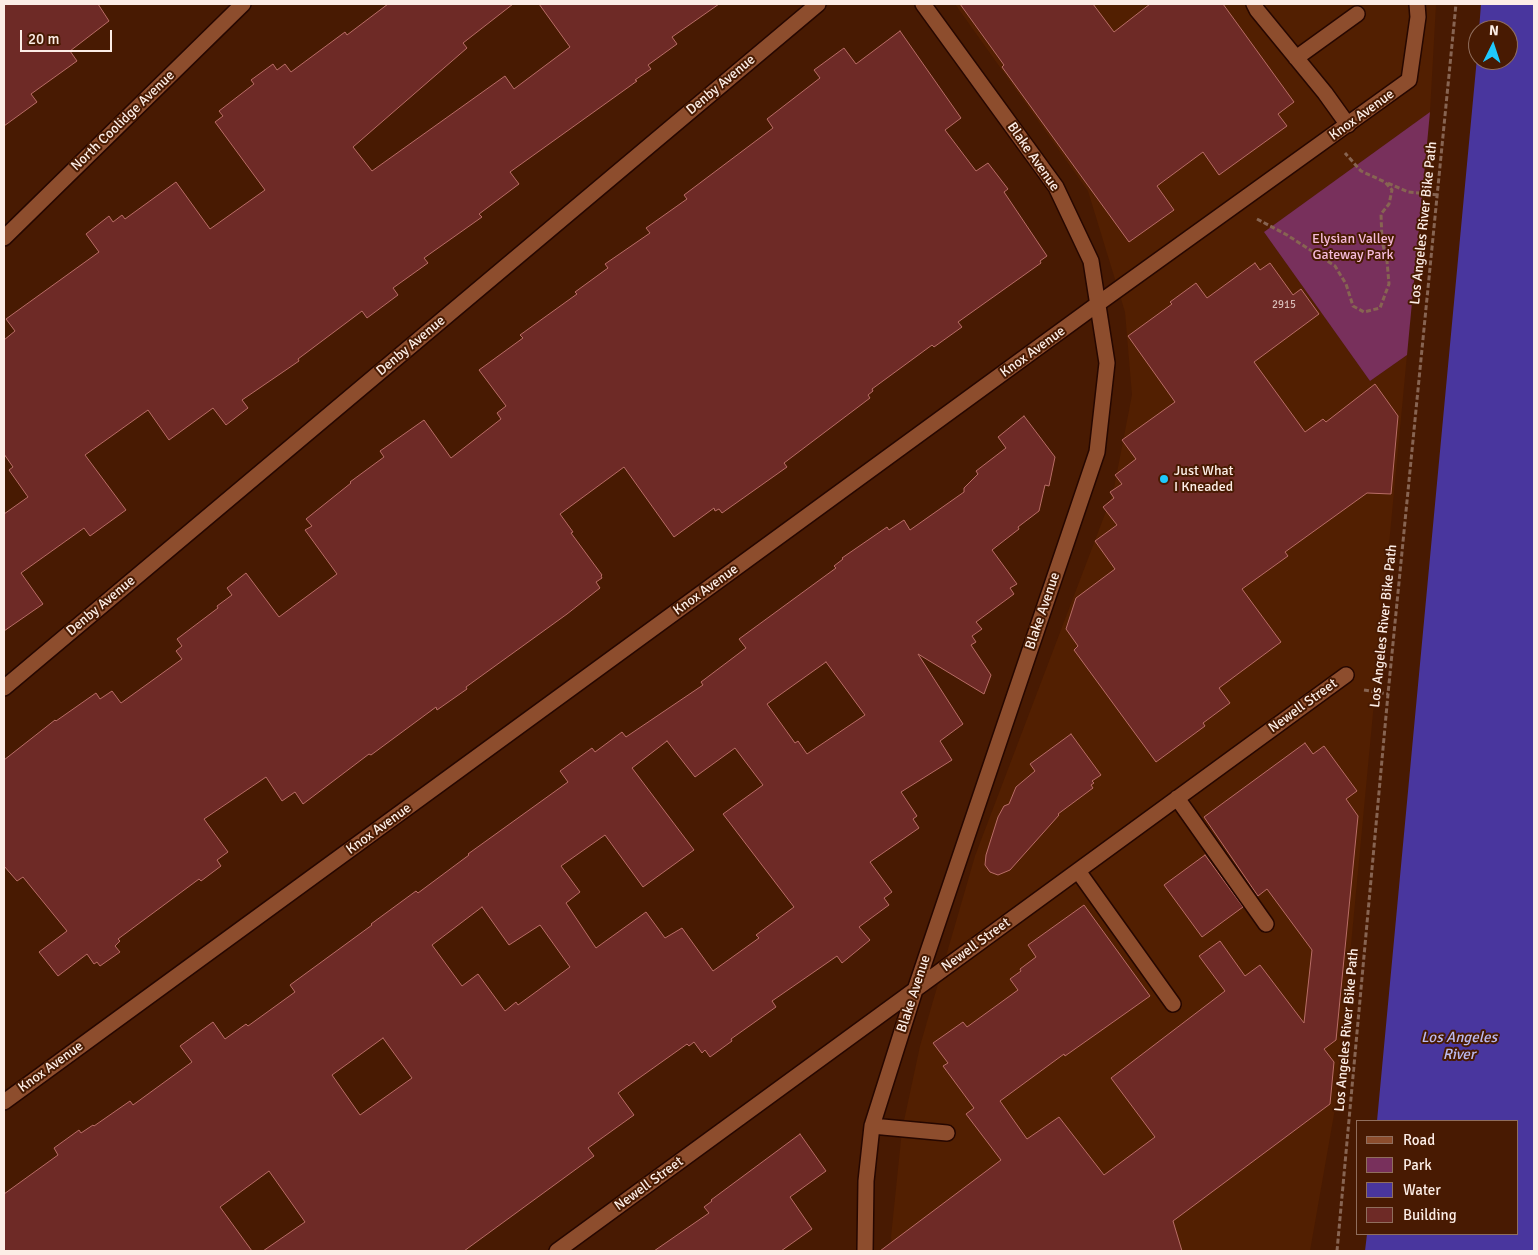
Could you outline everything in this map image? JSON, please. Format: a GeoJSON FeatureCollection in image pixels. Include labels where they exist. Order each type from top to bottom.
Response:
{"type":"FeatureCollection","features":[{"type":"Feature","properties":{"kind":"street","name":"North Coolidge Avenue"},"geometry":{"type":"LineString","coordinates":[[4,238],[243,4]]}},
{"type":"Feature","properties":{"kind":"street","name":"Denby Avenue"},"geometry":{"type":"LineString","coordinates":[[4,688],[818,4]]}},
{"type":"Feature","properties":{"kind":"street","name":"Blake Avenue"},"geometry":{"type":"LineString","coordinates":[[865,1251],[866,1181],[872,1126],[915,990],[1097,452],[1107,363],[1091,261],[1056,188],[923,4]]}},
{"type":"Feature","properties":{"kind":"street"},"geometry":{"type":"LineString","coordinates":[[1254,4],[1348,125]]}},
{"type":"Feature","properties":{"kind":"street","name":"Knox Avenue"},"geometry":{"type":"LineString","coordinates":[[5,1098],[1409,80],[1418,17],[1417,4]]}},
{"type":"Feature","properties":{"kind":"street"},"geometry":{"type":"LineString","coordinates":[[1296,58],[1357,14]]}},
{"type":"Feature","properties":{"kind":"street","name":"Newell Street"},"geometry":{"type":"LineString","coordinates":[[557,1251],[1346,675]]}},
{"type":"Feature","properties":{"kind":"street"},"geometry":{"type":"LineString","coordinates":[[1177,798],[1266,924]]}},
{"type":"Feature","properties":{"kind":"street"},"geometry":{"type":"LineString","coordinates":[[1078,871],[1173,1004]]}},
{"type":"Feature","properties":{"kind":"street"},"geometry":{"type":"LineString","coordinates":[[872,1126],[947,1133]]}},
{"type":"Feature","properties":{"kind":"path","name":"Los Angeles River Bike Path"},"geometry":{"type":"LineString","coordinates":[[1337,1251],[1389,684],[1456,4]]}},
{"type":"Feature","properties":{"kind":"path"},"geometry":{"type":"LineString","coordinates":[[1332,137],[1361,171],[1408,192],[1438,195]]}},
{"type":"Feature","properties":{"kind":"path"},"geometry":{"type":"LineString","coordinates":[[1235,206],[1287,235],[1335,266],[1346,284],[1354,306],[1364,312],[1380,308],[1389,284],[1387,261],[1382,241],[1381,214],[1389,204],[1392,190],[1385,182]]}},
{"type":"Feature","properties":{"kind":"shaded area"},"geometry":{"type":"Polygon","coordinates":[[[955,4],[1436,4],[1430,112],[1264,232],[1370,381],[1407,355],[1336,1103],[1310,1251],[892,1251],[891,1237],[902,1130],[920,1046],[975,856],[1113,493],[1132,395],[1125,312],[1088,191],[955,4]]]}},
{"type":"Feature","properties":{"kind":"green space","name":"Elysian Valley Gateway Park"},"geometry":{"type":"Polygon","coordinates":[[[1430,112],[1407,355],[1370,381],[1264,232],[1430,112]]]}},
{"type":"Feature","properties":{"kind":"water","name":"Los Angeles River"},"geometry":{"type":"Polygon","coordinates":[[[1481,4],[1534,4],[1534,1251],[1365,1251],[1367,1235],[1518,1235],[1518,1120],[1377,1120],[1476,70],[1518,70],[1518,20],[1480,20],[1481,4]]]}},
{"type":"Feature","properties":{"kind":"building"},"geometry":{"type":"Polygon","coordinates":[[[4,4],[98,4],[109,21],[70,51],[77,61],[31,94],[37,102],[4,126],[4,4]]]}},
{"type":"Feature","properties":{"kind":"building"},"geometry":{"type":"Polygon","coordinates":[[[388,4],[513,4],[463,43],[467,48],[353,147],[372,171],[505,76],[514,89],[570,47],[539,4],[719,4],[672,37],[677,44],[648,65],[651,69],[635,80],[637,81],[510,172],[519,184],[479,214],[482,217],[424,258],[428,263],[393,288],[398,295],[367,318],[362,311],[298,359],[299,361],[242,400],[248,408],[226,425],[213,408],[169,440],[148,410],[85,455],[126,510],[90,536],[84,528],[21,573],[43,604],[4,631],[4,514],[28,497],[9,470],[13,467],[4,454],[4,340],[15,331],[6,319],[99,252],[86,234],[109,216],[113,222],[122,215],[125,219],[176,182],[210,229],[265,190],[215,122],[223,116],[219,111],[254,84],[251,80],[273,64],[277,70],[285,64],[291,72],[345,32],[347,35],[388,4]]]}},
{"type":"Feature","properties":{"kind":"building"},"geometry":{"type":"Polygon","coordinates":[[[960,4],[1093,4],[1114,32],[1150,4],[1223,4],[1294,102],[1278,114],[1287,126],[1219,175],[1203,152],[1157,186],[1174,210],[1129,242],[1002,67],[1004,65],[960,4]]]}},
{"type":"Feature","properties":{"kind":"building"},"geometry":{"type":"Polygon","coordinates":[[[900,31],[961,118],[945,130],[976,171],[988,163],[1008,189],[1004,192],[1047,256],[1040,261],[1041,263],[958,322],[962,327],[934,347],[932,345],[872,389],[873,391],[868,395],[870,398],[784,463],[787,467],[722,513],[719,509],[715,511],[714,508],[674,537],[624,467],[560,514],[573,532],[571,533],[602,575],[602,578],[596,582],[600,588],[466,687],[467,689],[437,710],[436,707],[371,755],[369,754],[303,804],[295,792],[282,801],[266,777],[204,819],[228,852],[217,860],[221,866],[201,881],[199,879],[118,939],[120,941],[115,946],[120,952],[100,966],[97,962],[94,964],[87,954],[58,976],[39,952],[67,931],[23,877],[17,881],[4,866],[4,760],[55,720],[96,693],[100,699],[112,691],[121,703],[182,659],[176,651],[182,646],[177,639],[232,595],[227,588],[246,573],[279,617],[337,574],[305,530],[312,526],[306,519],[350,482],[384,457],[380,451],[424,420],[451,458],[501,419],[497,413],[506,406],[479,370],[523,338],[520,335],[577,294],[575,292],[608,268],[605,264],[650,233],[646,228],[687,199],[684,195],[773,128],[767,119],[820,78],[814,70],[844,48],[856,64],[900,31]]]}},
{"type":"Feature","properties":{"kind":"building"},"geometry":{"type":"Polygon","coordinates":[[[1255,263],[1260,270],[1270,263],[1293,295],[1301,289],[1319,314],[1254,362],[1305,432],[1323,419],[1326,422],[1375,384],[1398,416],[1391,494],[1367,493],[1285,552],[1288,556],[1242,589],[1281,642],[1219,688],[1230,703],[1203,723],[1205,726],[1156,762],[1074,650],[1078,646],[1066,629],[1076,598],[1115,569],[1095,541],[1117,525],[1103,507],[1114,498],[1110,492],[1122,484],[1115,475],[1136,459],[1122,440],[1175,402],[1128,336],[1172,304],[1170,302],[1196,283],[1207,298],[1255,263]]]}},
{"type":"Feature","properties":{"kind":"building"},"geometry":{"type":"Polygon","coordinates":[[[1024,416],[1055,457],[1049,486],[1045,485],[1039,511],[992,550],[1017,584],[1010,588],[1014,594],[976,622],[982,629],[972,636],[976,642],[971,645],[991,675],[984,694],[918,654],[963,724],[940,741],[952,760],[901,792],[917,816],[913,819],[919,828],[870,862],[892,892],[884,898],[889,905],[859,927],[870,940],[842,963],[837,956],[772,1001],[776,1007],[731,1039],[732,1041],[710,1057],[705,1050],[702,1053],[694,1042],[689,1046],[687,1044],[618,1093],[634,1115],[588,1148],[594,1156],[464,1251],[263,1251],[305,1222],[269,1171],[220,1207],[252,1251],[4,1251],[4,1194],[58,1155],[54,1148],[79,1130],[81,1133],[94,1126],[130,1101],[133,1105],[192,1062],[180,1046],[213,1022],[225,1039],[246,1024],[248,1026],[295,992],[290,985],[416,891],[418,893],[468,854],[568,782],[560,771],[592,748],[595,752],[622,732],[626,737],[703,685],[701,682],[746,648],[739,639],[836,568],[834,566],[842,558],[887,527],[889,530],[904,520],[910,530],[964,492],[964,488],[978,474],[976,471],[1006,448],[998,437],[1024,416]],[[826,662],[767,704],[795,743],[798,741],[807,754],[865,715],[826,662]],[[667,741],[632,768],[694,850],[643,887],[605,835],[561,866],[580,892],[566,903],[596,948],[646,912],[665,938],[682,928],[713,971],[759,938],[756,935],[794,907],[723,814],[763,785],[735,748],[695,777],[667,741]],[[482,907],[432,945],[462,986],[478,974],[505,1011],[516,1002],[518,1005],[570,967],[540,925],[509,945],[482,907]],[[383,1038],[332,1075],[360,1115],[412,1078],[383,1038]]]}},
{"type":"Feature","properties":{"kind":"building"},"geometry":{"type":"Polygon","coordinates":[[[1071,734],[1101,775],[1092,781],[1094,783],[1091,785],[1093,788],[1058,814],[1010,870],[998,875],[990,872],[985,865],[986,855],[998,817],[1004,806],[1009,804],[1016,787],[1035,771],[1030,764],[1071,734]]]}},
{"type":"Feature","properties":{"kind":"building"},"geometry":{"type":"Polygon","coordinates":[[[1305,743],[1313,754],[1324,746],[1357,791],[1346,799],[1358,816],[1336,1040],[1324,1049],[1334,1062],[1330,1104],[1173,1221],[1182,1251],[880,1251],[1001,1160],[966,1114],[974,1108],[943,1066],[948,1063],[933,1043],[963,1022],[967,1027],[1018,990],[1010,979],[1036,957],[1028,945],[1084,905],[1150,996],[1065,1056],[1064,1054],[1000,1101],[1027,1139],[1059,1117],[1104,1175],[1155,1137],[1111,1078],[1225,991],[1199,956],[1220,941],[1245,976],[1260,965],[1304,1023],[1312,950],[1267,889],[1258,896],[1204,817],[1305,743]]]}},
{"type":"Feature","properties":{"kind":"building"},"geometry":{"type":"Polygon","coordinates":[[[1205,855],[1243,907],[1202,937],[1164,885],[1205,855]]]}},
{"type":"Feature","properties":{"kind":"building"},"geometry":{"type":"Polygon","coordinates":[[[800,1134],[826,1171],[790,1197],[812,1229],[781,1251],[654,1251],[709,1213],[704,1207],[711,1200],[800,1134]]]}},
{"type":"Feature","properties":{"kind":"place","name":"Just What I Kneaded"},"geometry":{"type":"Point","coordinates":[1164,479]}}]}
